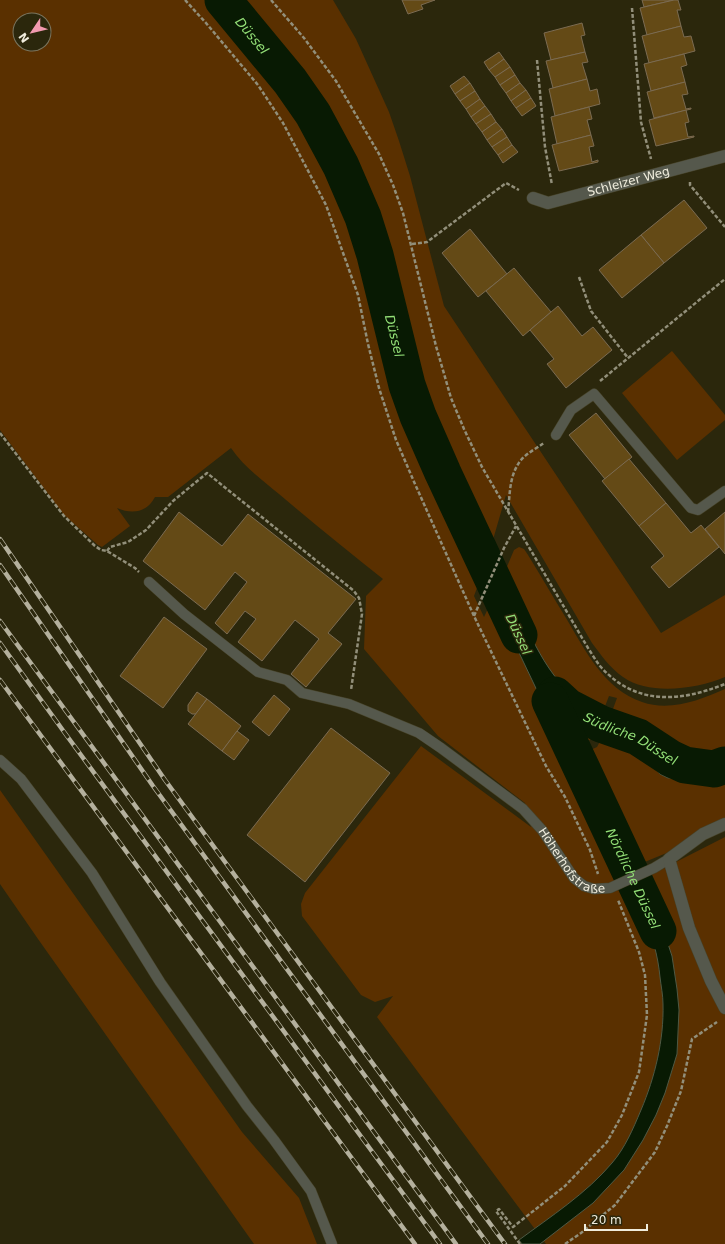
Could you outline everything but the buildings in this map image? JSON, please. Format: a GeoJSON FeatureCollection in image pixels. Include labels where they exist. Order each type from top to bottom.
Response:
{"type":"FeatureCollection","features":[{"type":"Feature","properties":{"kind":"street","name":"Schleizer Weg"},"geometry":{"type":"LineString","coordinates":[[533,198],[548,203],[725,156]]}},
{"type":"Feature","properties":{"kind":"street"},"geometry":{"type":"LineString","coordinates":[[725,824],[703,834],[669,859],[690,928],[711,981],[725,1008]]}},
{"type":"Feature","properties":{"kind":"lane"},"geometry":{"type":"LineString","coordinates":[[556,435],[571,410],[594,394],[691,508],[698,510],[725,491]]}},
{"type":"Feature","properties":{"kind":"lane","name":"Höherhofstraße"},"geometry":{"type":"LineString","coordinates":[[149,582],[184,614],[258,672],[287,680],[302,693],[349,704],[419,733],[442,748],[528,814],[542,830],[574,878],[584,886],[594,889],[606,889],[654,868],[669,859]]}},
{"type":"Feature","properties":{"kind":"lane"},"geometry":{"type":"LineString","coordinates":[[0,760],[21,779],[92,873],[160,982],[247,1106],[311,1191],[332,1244]]}},
{"type":"Feature","properties":{"kind":"path"},"geometry":{"type":"LineString","coordinates":[[184,0],[206,23],[258,86],[283,123],[326,205],[358,295],[379,388],[396,440],[474,616],[546,766],[565,797],[590,850],[606,889],[619,902],[639,952],[645,975],[647,1015],[639,1072],[622,1116],[607,1142],[565,1186],[512,1227],[499,1209],[496,1211],[520,1244]]}},
{"type":"Feature","properties":{"kind":"path"},"geometry":{"type":"LineString","coordinates":[[271,0],[304,38],[336,81],[375,148],[393,185],[403,213],[436,346],[451,398],[464,429],[482,467],[588,648],[600,666],[619,683],[641,694],[666,697],[689,695],[725,684]]}},
{"type":"Feature","properties":{"kind":"path"},"geometry":{"type":"LineString","coordinates":[[632,8],[641,122],[655,175]]}},
{"type":"Feature","properties":{"kind":"path"},"geometry":{"type":"LineString","coordinates":[[537,60],[545,147],[556,201]]}},
{"type":"Feature","properties":{"kind":"path"},"geometry":{"type":"LineString","coordinates":[[687,166],[690,185],[725,227]]}},
{"type":"Feature","properties":{"kind":"path"},"geometry":{"type":"LineString","coordinates":[[411,244],[427,242],[506,183],[533,198]]}},
{"type":"Feature","properties":{"kind":"path"},"geometry":{"type":"LineString","coordinates":[[580,277],[591,311],[628,358]]}},
{"type":"Feature","properties":{"kind":"path"},"geometry":{"type":"LineString","coordinates":[[594,394],[596,384],[725,279]]}},
{"type":"Feature","properties":{"kind":"path"},"geometry":{"type":"LineString","coordinates":[[0,433],[64,516],[95,546],[135,568],[149,582]]}},
{"type":"Feature","properties":{"kind":"path"},"geometry":{"type":"LineString","coordinates":[[508,512],[512,476],[516,468],[522,459],[556,435]]}},
{"type":"Feature","properties":{"kind":"path"},"geometry":{"type":"LineString","coordinates":[[106,551],[110,547],[128,542],[146,530],[173,501],[207,473],[354,591],[359,598],[362,614],[349,704]]}},
{"type":"Feature","properties":{"kind":"path"},"geometry":{"type":"LineString","coordinates":[[474,616],[504,548],[516,525]]}},
{"type":"Feature","properties":{"kind":"path"},"geometry":{"type":"LineString","coordinates":[[565,1244],[615,1205],[655,1152],[681,1091],[692,1039],[720,1020]]}},
{"type":"Feature","properties":{"kind":"shaded area"},"geometry":{"type":"Polygon","coordinates":[[[0,0],[220,0],[269,59],[309,116],[339,166],[366,239],[405,390],[481,577],[474,596],[484,617],[493,598],[562,743],[563,752],[557,755],[621,890],[725,837],[725,1244],[546,1244],[377,1017],[393,996],[375,1002],[361,995],[302,916],[301,904],[305,893],[421,746],[531,827],[525,803],[438,736],[364,649],[366,596],[383,579],[247,467],[231,448],[168,497],[155,497],[148,506],[139,511],[134,512],[117,508],[130,526],[102,547],[64,515],[0,430],[0,0]]]}},
{"type":"Feature","properties":{"kind":"shaded area"},"geometry":{"type":"Polygon","coordinates":[[[227,0],[333,0],[356,39],[389,112],[410,176],[444,306],[661,633],[725,595],[725,677],[701,685],[673,689],[659,689],[634,683],[614,670],[592,643],[506,495],[490,550],[420,397],[372,232],[350,178],[313,109],[246,22],[227,0]]]}},
{"type":"Feature","properties":{"kind":"shaded area"},"geometry":{"type":"Polygon","coordinates":[[[672,351],[725,415],[725,420],[677,460],[622,393],[672,351]]]}},
{"type":"Feature","properties":{"kind":"shaded area"},"geometry":{"type":"Polygon","coordinates":[[[519,547],[524,549],[528,555],[588,655],[606,678],[617,688],[642,702],[663,706],[695,701],[725,689],[725,754],[713,759],[662,744],[638,729],[610,717],[617,698],[609,696],[602,714],[574,697],[559,682],[549,668],[532,638],[503,576],[514,550],[519,547]]]}},
{"type":"Feature","properties":{"kind":"shaded area"},"geometry":{"type":"Polygon","coordinates":[[[561,707],[594,731],[590,740],[579,745],[574,729],[561,707]]]}},
{"type":"Feature","properties":{"kind":"shaded area"},"geometry":{"type":"Polygon","coordinates":[[[604,734],[638,754],[645,761],[652,764],[660,774],[668,778],[683,777],[710,782],[725,779],[725,818],[693,835],[669,852],[635,866],[584,753],[597,747],[604,734]]]}},
{"type":"Feature","properties":{"kind":"shaded area"},"geometry":{"type":"Polygon","coordinates":[[[0,790],[242,1132],[299,1198],[317,1244],[254,1244],[38,939],[0,884],[0,790]]]}},
{"type":"Feature","properties":{"kind":"water"},"geometry":{"type":"Polygon","coordinates":[[[503,576],[532,638],[549,668],[559,682],[574,697],[602,714],[594,731],[562,708],[574,729],[579,745],[563,752],[562,743],[493,598],[503,576]]]}},
{"type":"Feature","properties":{"kind":"water"},"geometry":{"type":"Polygon","coordinates":[[[610,717],[640,730],[662,744],[713,759],[725,754],[725,779],[710,782],[683,777],[668,778],[660,774],[652,764],[645,761],[638,754],[604,734],[610,717]]]}},
{"type":"Feature","properties":{"kind":"water"},"geometry":{"type":"Polygon","coordinates":[[[584,753],[635,866],[621,873],[610,844],[568,761],[584,753]]]}},
{"type":"Feature","properties":{"kind":"water"},"geometry":{"type":"Polygon","coordinates":[[[643,881],[659,917],[672,956],[677,989],[679,1010],[677,1054],[665,1093],[643,1140],[624,1170],[593,1203],[540,1244],[522,1244],[519,1240],[580,1194],[612,1163],[625,1145],[632,1131],[650,1085],[658,1058],[662,1031],[663,1001],[654,945],[640,909],[630,889],[643,881]]]}},
{"type":"Feature","properties":{"kind":"waterway","name":"Düssel"},"geometry":{"type":"LineString","coordinates":[[223,0],[290,81],[313,114],[341,166],[363,217],[375,255],[407,385],[418,416],[519,635]]}},
{"type":"Feature","properties":{"kind":"waterway","name":"Südliche Düssel"},"geometry":{"type":"LineString","coordinates":[[555,695],[568,707],[601,724],[638,737],[670,758],[685,765],[714,769],[725,765]]}},
{"type":"Feature","properties":{"kind":"waterway","name":"Nördliche Düssel"},"geometry":{"type":"LineString","coordinates":[[550,701],[658,931]]}},
{"type":"Feature","properties":{"kind":"railway"},"geometry":{"type":"LineString","coordinates":[[0,539],[165,780],[505,1244]]}},
{"type":"Feature","properties":{"kind":"railway"},"geometry":{"type":"LineString","coordinates":[[0,565],[153,786],[488,1244]]}},
{"type":"Feature","properties":{"kind":"railway"},"geometry":{"type":"LineString","coordinates":[[0,621],[456,1244]]}},
{"type":"Feature","properties":{"kind":"railway"},"geometry":{"type":"LineString","coordinates":[[0,643],[440,1244]]}},
{"type":"Feature","properties":{"kind":"railway"},"geometry":{"type":"LineString","coordinates":[[0,680],[415,1244]]}}]}
